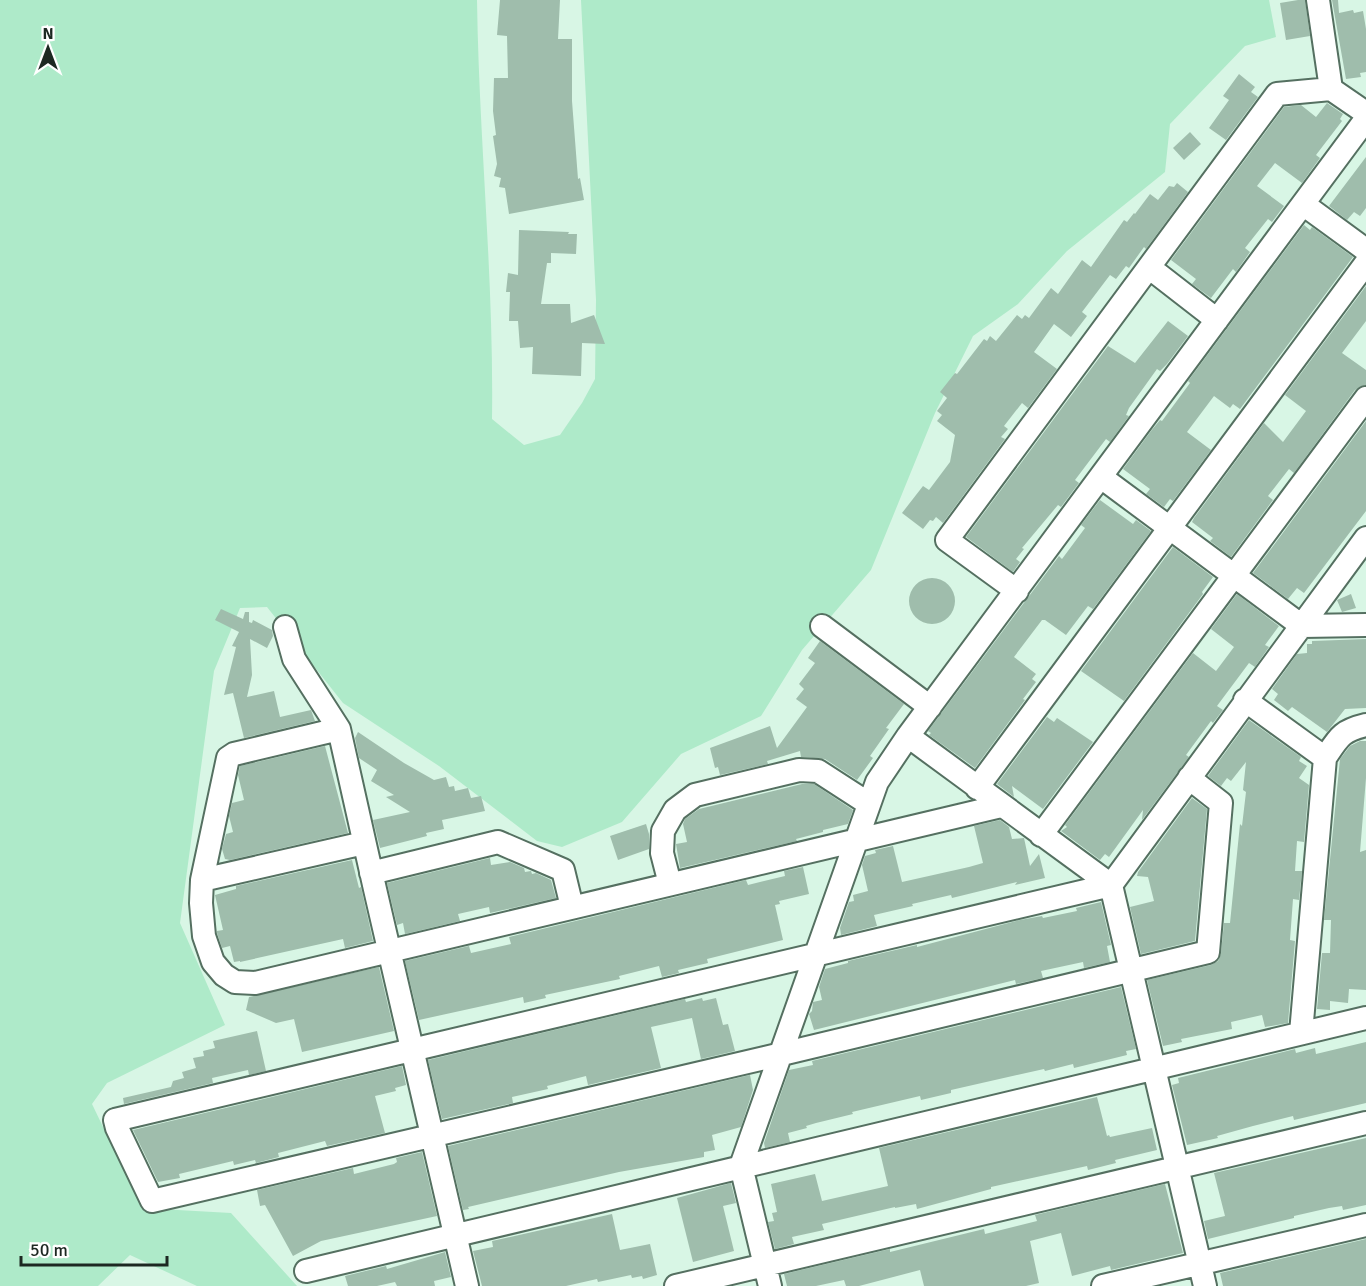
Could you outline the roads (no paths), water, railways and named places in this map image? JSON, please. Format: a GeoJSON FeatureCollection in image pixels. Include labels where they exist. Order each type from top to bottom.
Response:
{"type":"FeatureCollection","features":[{"type":"Feature","properties":{"kind":"street"},"geometry":{"type":"LineString","coordinates":[[1318,0],[1332,89]]}},
{"type":"Feature","properties":{"kind":"street"},"geometry":{"type":"LineString","coordinates":[[1017,591],[947,540],[1277,94],[1332,89],[1366,113]]}},
{"type":"Feature","properties":{"kind":"street"},"geometry":{"type":"LineString","coordinates":[[767,1276],[741,1166],[877,782],[908,736],[1366,119]]}},
{"type":"Feature","properties":{"kind":"street"},"geometry":{"type":"LineString","coordinates":[[1303,204],[1366,250]]}},
{"type":"Feature","properties":{"kind":"street"},"geometry":{"type":"LineString","coordinates":[[976,788],[1366,263]]}},
{"type":"Feature","properties":{"kind":"street"},"geometry":{"type":"LineString","coordinates":[[1150,268],[1218,320]]}},
{"type":"Feature","properties":{"kind":"street"},"geometry":{"type":"LineString","coordinates":[[1041,835],[1366,398]]}},
{"type":"Feature","properties":{"kind":"street"},"geometry":{"type":"LineString","coordinates":[[1101,477],[1302,626],[1366,625]]}},
{"type":"Feature","properties":{"kind":"street"},"geometry":{"type":"LineString","coordinates":[[1189,778],[1221,802],[1208,952],[152,1201],[115,1120],[1111,885],[1245,700],[1366,538]]}},
{"type":"Feature","properties":{"kind":"street"},"geometry":{"type":"LineString","coordinates":[[822,626],[930,707]]}},
{"type":"Feature","properties":{"kind":"street"},"geometry":{"type":"LineString","coordinates":[[285,627],[294,659],[339,729],[467,1286]]}},
{"type":"Feature","properties":{"kind":"street"},"geometry":{"type":"LineString","coordinates":[[1245,700],[1325,758]]}},
{"type":"Feature","properties":{"kind":"street"},"geometry":{"type":"LineString","coordinates":[[1301,1033],[1325,758],[1346,730],[1366,724]]}},
{"type":"Feature","properties":{"kind":"street"},"geometry":{"type":"LineString","coordinates":[[339,729],[234,754],[228,758],[202,880],[201,903],[204,936],[213,962],[224,975],[235,982],[255,983],[1001,806]]}},
{"type":"Feature","properties":{"kind":"street"},"geometry":{"type":"LineString","coordinates":[[908,736],[1111,885],[1205,1286]]}},
{"type":"Feature","properties":{"kind":"street"},"geometry":{"type":"LineString","coordinates":[[670,884],[662,853],[663,831],[675,810],[695,795],[799,770],[818,771],[869,804]]}},
{"type":"Feature","properties":{"kind":"street"},"geometry":{"type":"LineString","coordinates":[[371,873],[498,842],[563,870],[572,907]]}},
{"type":"Feature","properties":{"kind":"street"},"geometry":{"type":"LineString","coordinates":[[202,880],[364,843]]}},
{"type":"Feature","properties":{"kind":"street"},"geometry":{"type":"LineString","coordinates":[[306,1270],[1366,1018]]}},
{"type":"Feature","properties":{"kind":"street"},"geometry":{"type":"LineString","coordinates":[[676,1286],[767,1276],[1178,1168],[1366,1123]]}},
{"type":"Feature","properties":{"kind":"street"},"geometry":{"type":"LineString","coordinates":[[1103,1286],[1366,1225]]}}]}
